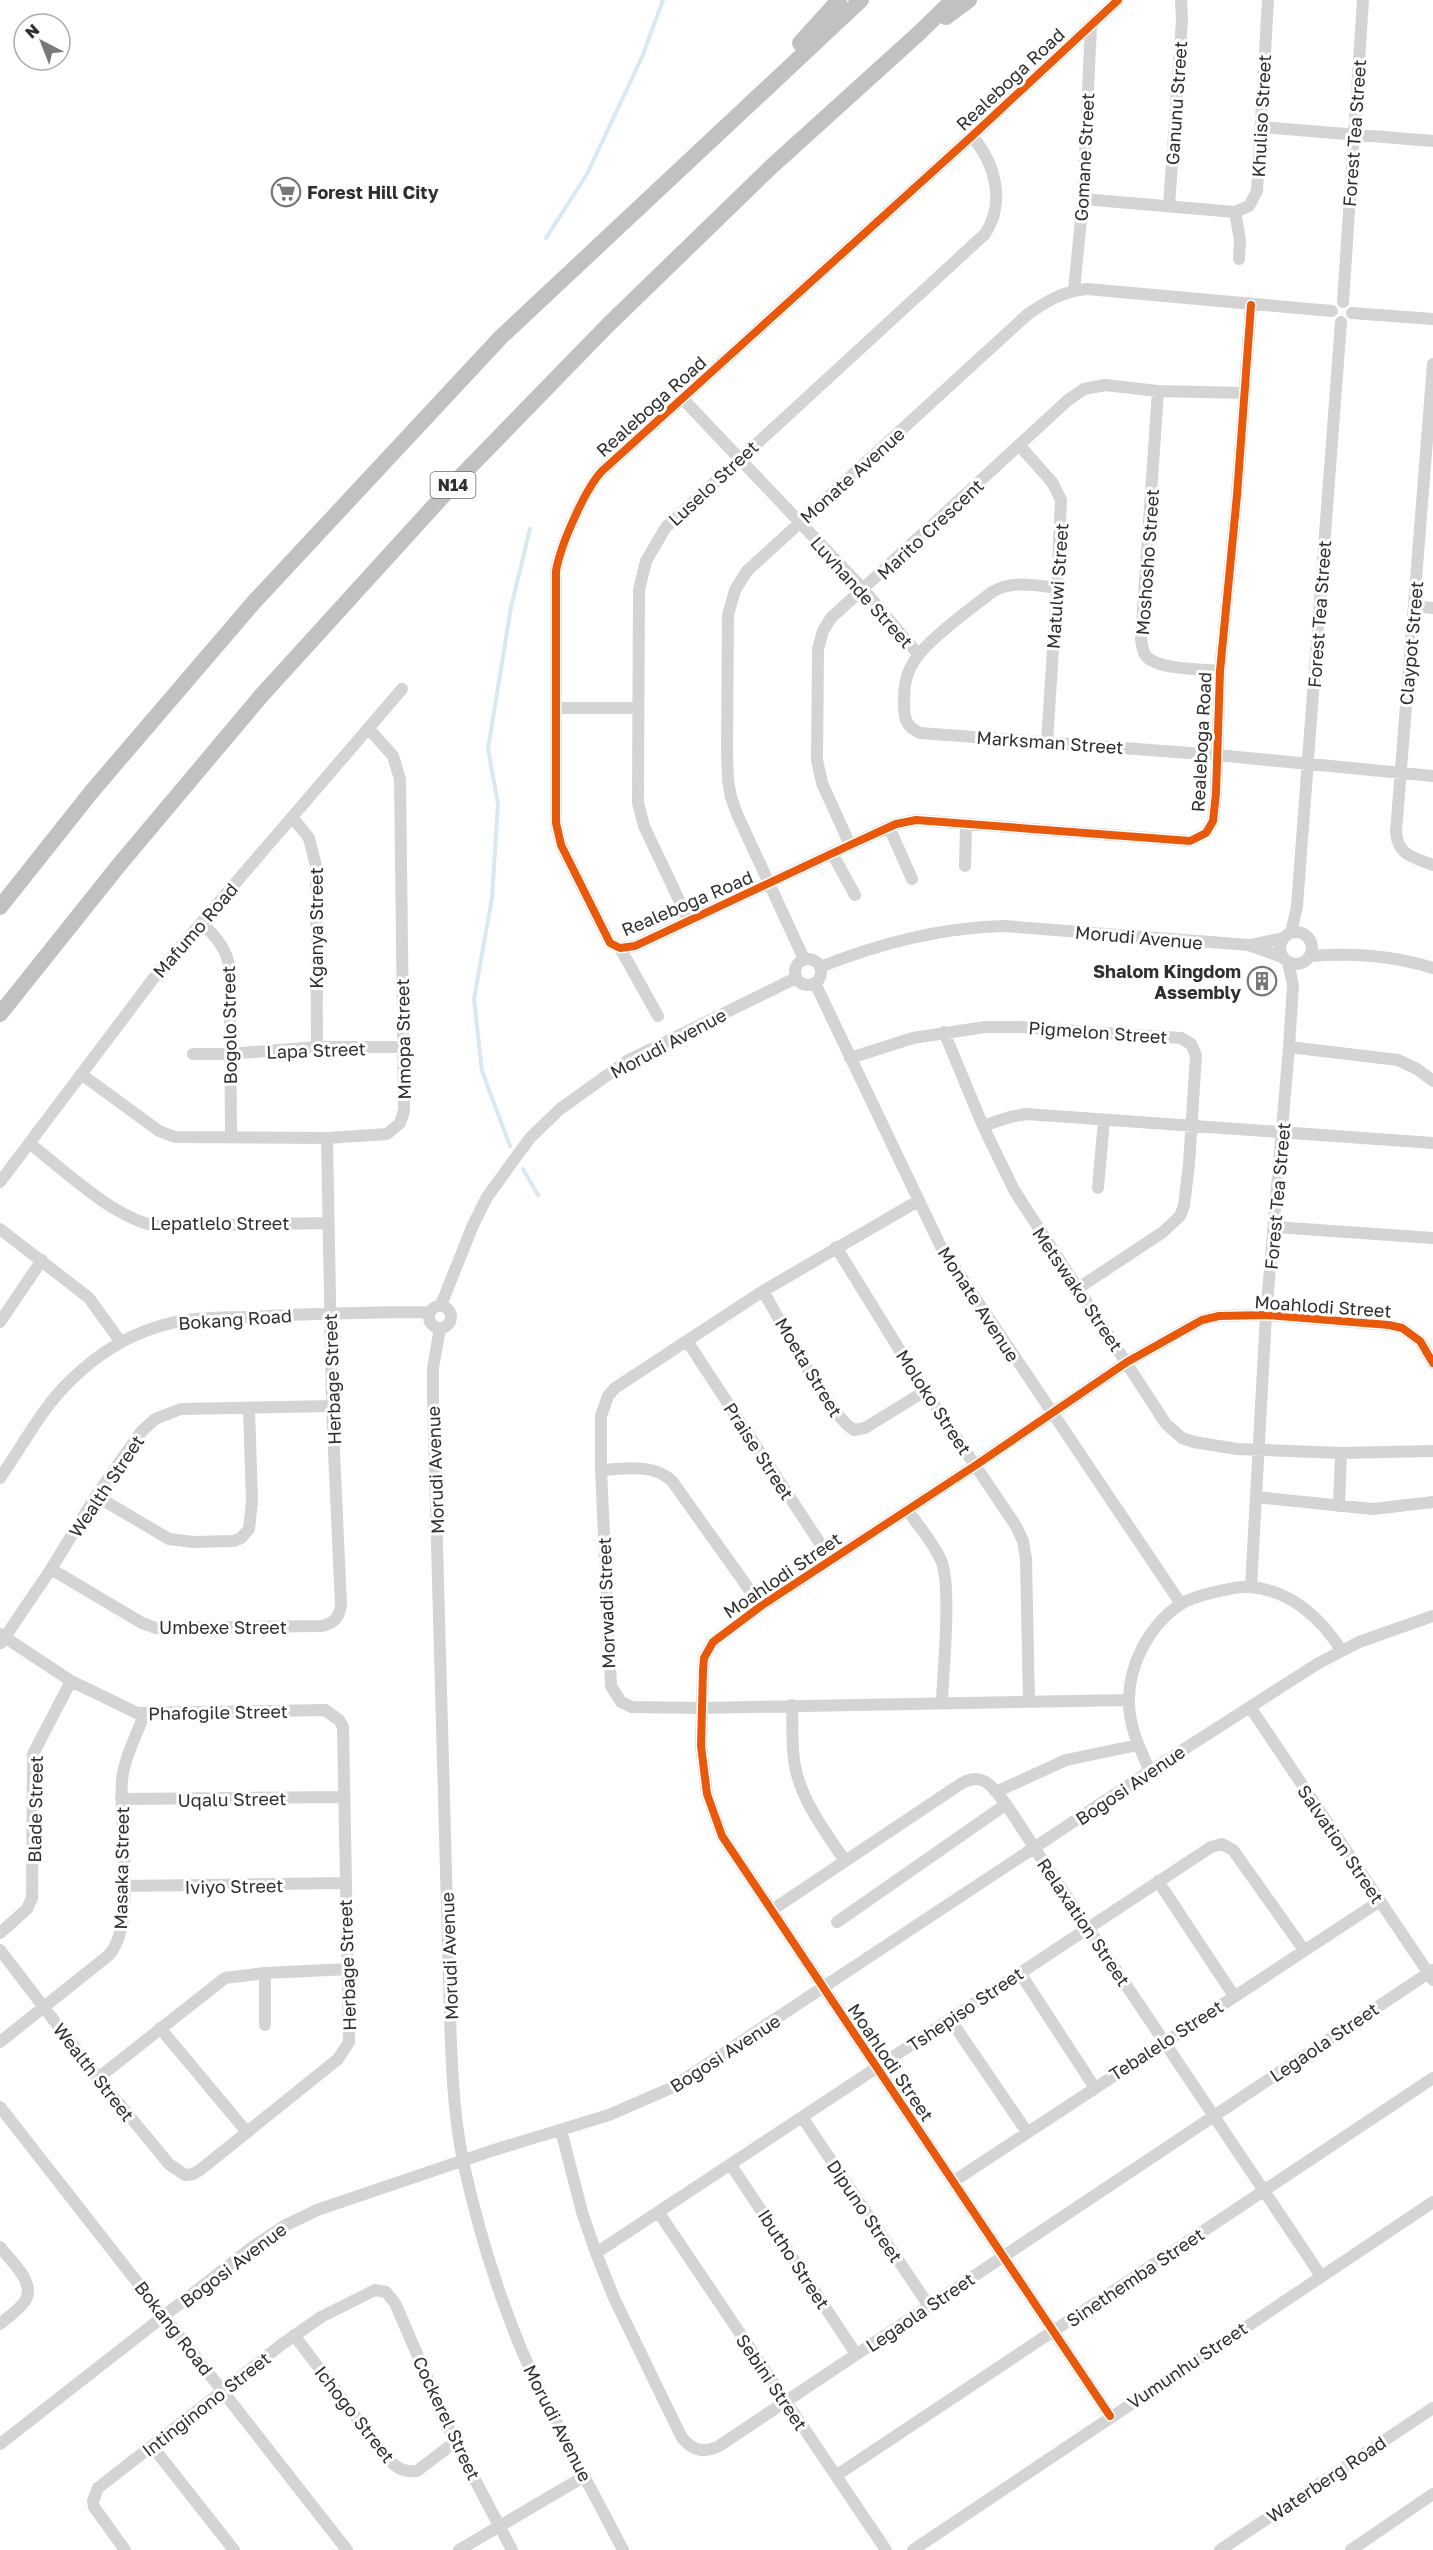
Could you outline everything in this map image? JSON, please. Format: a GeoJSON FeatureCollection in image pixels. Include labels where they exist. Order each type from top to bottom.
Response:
{"type":"FeatureCollection","features":[{"type":"Feature","properties":{"kind":"highway"},"geometry":{"type":"LineString","coordinates":[[724,126],[839,0]]}},
{"type":"Feature","properties":{"kind":"highway"},"geometry":{"type":"LineString","coordinates":[[0,907],[93,790],[254,602],[501,337],[861,0]]}},
{"type":"Feature","properties":{"kind":"highway","name":"N14"},"geometry":{"type":"LineString","coordinates":[[0,1014],[118,865],[261,696],[463,474],[608,325],[762,175],[953,0]]}},
{"type":"Feature","properties":{"kind":"highway"},"geometry":{"type":"LineString","coordinates":[[918,34],[955,12],[969,0]]}},
{"type":"Feature","properties":{"kind":"street","name":"Realeboga Road"},"geometry":{"type":"LineString","coordinates":[[1118,0],[972,136],[682,398],[598,476],[588,492],[559,555],[556,571],[556,831],[606,939],[620,948],[635,946],[850,844],[889,827],[916,820],[1190,841],[1206,833],[1213,820],[1220,670],[1237,495],[1251,305]]}},
{"type":"Feature","properties":{"kind":"street","name":"Ganunu Street"},"geometry":{"type":"LineString","coordinates":[[1169,206],[1182,20],[1181,0]]}},
{"type":"Feature","properties":{"kind":"street","name":"Khuliso Street"},"geometry":{"type":"LineString","coordinates":[[1234,212],[1245,209],[1255,198],[1262,127],[1268,0]]}},
{"type":"Feature","properties":{"kind":"street","name":"Forest Tea Street"},"geometry":{"type":"LineString","coordinates":[[1343,302],[1363,0]]}},
{"type":"Feature","properties":{"kind":"street","name":"Gomane Street"},"geometry":{"type":"LineString","coordinates":[[1074,290],[1083,199],[1091,25]]}},
{"type":"Feature","properties":{"kind":"street"},"geometry":{"type":"LineString","coordinates":[[1262,127],[1433,141]]}},
{"type":"Feature","properties":{"kind":"street","name":"Luselo Street"},"geometry":{"type":"LineString","coordinates":[[689,921],[640,815],[638,803],[639,590],[646,561],[666,527],[985,234],[993,216],[995,178],[988,156],[972,136]]}},
{"type":"Feature","properties":{"kind":"street"},"geometry":{"type":"LineString","coordinates":[[1083,199],[1234,212],[1240,240],[1239,259]]}},
{"type":"Feature","properties":{"kind":"street","name":"Monate Avenue"},"geometry":{"type":"LineString","coordinates":[[804,959],[737,813],[728,780],[728,615],[735,590],[747,571],[1028,314],[1055,297],[1074,290],[1087,289],[1332,311]]}},
{"type":"Feature","properties":{"kind":"street"},"geometry":{"type":"LineString","coordinates":[[1343,302],[1349,304],[1352,313],[1349,320],[1341,322],[1335,319],[1332,311],[1336,304],[1343,302]]}},
{"type":"Feature","properties":{"kind":"street"},"geometry":{"type":"LineString","coordinates":[[1352,313],[1433,319]]}},
{"type":"Feature","properties":{"kind":"street","name":"Forest Tea Street"},"geometry":{"type":"LineString","coordinates":[[1251,1587],[1266,1315],[1290,1047],[1295,960],[1280,945],[1292,934],[1301,916],[1297,906],[1341,322]]}},
{"type":"Feature","properties":{"kind":"street","name":"Claypot Street"},"geometry":{"type":"LineString","coordinates":[[1433,364],[1397,843],[1408,855],[1433,865]]}},
{"type":"Feature","properties":{"kind":"street","name":"Marito Crescent"},"geometry":{"type":"LineString","coordinates":[[850,844],[819,772],[818,649],[823,631],[831,618],[1019,445],[1084,389],[1105,385],[1158,391],[1244,393]]}},
{"type":"Feature","properties":{"kind":"street","name":"Moshosho Street"},"geometry":{"type":"LineString","coordinates":[[1158,391],[1141,639],[1143,650],[1149,659],[1164,665],[1220,670]]}},
{"type":"Feature","properties":{"kind":"street","name":"Luvhande Street"},"geometry":{"type":"LineString","coordinates":[[682,398],[864,590],[918,654]]}},
{"type":"Feature","properties":{"kind":"street","name":"Matulwi Street"},"geometry":{"type":"LineString","coordinates":[[1019,445],[1052,482],[1061,500],[1058,588],[1047,742]]}},
{"type":"Feature","properties":{"kind":"street","name":"Marksman Street"},"geometry":{"type":"LineString","coordinates":[[1058,588],[1018,583],[1004,585],[992,592],[918,654],[908,672],[904,689],[904,719],[914,730],[920,733],[1217,755],[1433,776]]}},
{"type":"Feature","properties":{"kind":"street"},"geometry":{"type":"LineString","coordinates":[[1415,606],[1433,608]]}},
{"type":"Feature","properties":{"kind":"street","name":"Mafumo Road"},"geometry":{"type":"LineString","coordinates":[[0,1182],[153,979],[402,688]]}},
{"type":"Feature","properties":{"kind":"street"},"geometry":{"type":"LineString","coordinates":[[557,708],[637,708]]}},
{"type":"Feature","properties":{"kind":"street","name":"Mmopa Street"},"geometry":{"type":"LineString","coordinates":[[81,1074],[169,1136],[181,1138],[327,1137],[387,1134],[395,1129],[404,1111],[400,779],[393,756],[369,729]]}},
{"type":"Feature","properties":{"kind":"street","name":"Kganya Street"},"geometry":{"type":"LineString","coordinates":[[292,817],[309,837],[316,866],[317,1047]]}},
{"type":"Feature","properties":{"kind":"street"},"geometry":{"type":"LineString","coordinates":[[965,866],[966,824]]}},
{"type":"Feature","properties":{"kind":"street"},"geometry":{"type":"LineString","coordinates":[[889,827],[912,879]]}},
{"type":"Feature","properties":{"kind":"street"},"geometry":{"type":"LineString","coordinates":[[832,853],[855,895]]}},
{"type":"Feature","properties":{"kind":"street","name":"Bogolo Street"},"geometry":{"type":"LineString","coordinates":[[202,923],[220,941],[228,958],[230,970],[231,1136]]}},
{"type":"Feature","properties":{"kind":"street","name":"Morudi Avenue"},"geometry":{"type":"LineString","coordinates":[[820,968],[880,945],[912,936],[971,927],[1004,926],[1249,945],[1295,960],[1338,953],[1382,955],[1433,968]]}},
{"type":"Feature","properties":{"kind":"street"},"geometry":{"type":"LineString","coordinates":[[1292,934],[1311,943],[1295,960]]}},
{"type":"Feature","properties":{"kind":"street","name":"Morudi Avenue"},"geometry":{"type":"LineString","coordinates":[[1249,945],[1292,934]]}},
{"type":"Feature","properties":{"kind":"street","name":"Morudi Avenue"},"geometry":{"type":"LineString","coordinates":[[1311,943],[1338,953]]}},
{"type":"Feature","properties":{"kind":"street"},"geometry":{"type":"LineString","coordinates":[[620,948],[658,1016]]}},
{"type":"Feature","properties":{"kind":"street"},"geometry":{"type":"LineString","coordinates":[[804,959],[814,960],[820,968],[820,978],[815,983],[803,985],[796,978],[795,967],[804,959]]}},
{"type":"Feature","properties":{"kind":"street","name":"Morudi Avenue"},"geometry":{"type":"LineString","coordinates":[[623,2550],[536,2381],[507,2314],[463,2161],[452,2060],[433,1399],[435,1352],[440,1328],[448,1325],[452,1317],[449,1309],[436,1308],[487,1197],[530,1138],[560,1109],[627,1061],[796,978]]}},
{"type":"Feature","properties":{"kind":"street","name":"Monate Avenue"},"geometry":{"type":"LineString","coordinates":[[815,983],[918,1201],[952,1264],[1181,1604]]}},
{"type":"Feature","properties":{"kind":"street","name":"Pigmelon Street"},"geometry":{"type":"LineString","coordinates":[[850,1058],[901,1041],[985,1027],[1019,1027],[1181,1038],[1191,1044],[1197,1055],[1184,1206],[1176,1222],[1077,1289]]}},
{"type":"Feature","properties":{"kind":"street","name":"Metswako Street"},"geometry":{"type":"LineString","coordinates":[[945,1032],[983,1126],[1022,1204],[1166,1424],[1182,1438],[1219,1447],[1259,1450],[1341,1453],[1433,1450]]}},
{"type":"Feature","properties":{"kind":"street","name":"Lapa Street"},"geometry":{"type":"LineString","coordinates":[[193,1054],[229,1054],[317,1047],[402,1047]]}},
{"type":"Feature","properties":{"kind":"street"},"geometry":{"type":"LineString","coordinates":[[1290,1047],[1398,1060],[1417,1069],[1433,1081]]}},
{"type":"Feature","properties":{"kind":"street"},"geometry":{"type":"LineString","coordinates":[[983,1126],[1026,1114],[1433,1143]]}},
{"type":"Feature","properties":{"kind":"street"},"geometry":{"type":"LineString","coordinates":[[1098,1188],[1104,1120]]}},
{"type":"Feature","properties":{"kind":"street","name":"Herbage Street"},"geometry":{"type":"LineString","coordinates":[[327,1137],[332,1406],[342,1605],[336,1620]]}},
{"type":"Feature","properties":{"kind":"street","name":"Lepatlelo Street"},"geometry":{"type":"LineString","coordinates":[[29,1143],[114,1208],[145,1224],[157,1226],[328,1223]]}},
{"type":"Feature","properties":{"kind":"street","name":"Morwadi Street"},"geometry":{"type":"LineString","coordinates":[[918,1201],[763,1291],[615,1388],[608,1396],[601,1416],[601,1470],[611,1686],[621,1702],[632,1707],[701,1708],[1129,1700]]}},
{"type":"Feature","properties":{"kind":"street"},"geometry":{"type":"LineString","coordinates":[[1275,1227],[1433,1238]]}},
{"type":"Feature","properties":{"kind":"street"},"geometry":{"type":"LineString","coordinates":[[0,1229],[93,1302],[120,1341]]}},
{"type":"Feature","properties":{"kind":"street","name":"Moloko Street"},"geometry":{"type":"LineString","coordinates":[[836,1247],[925,1391],[1016,1526],[1026,1550],[1029,1702]]}},
{"type":"Feature","properties":{"kind":"street"},"geometry":{"type":"LineString","coordinates":[[0,1322],[42,1260]]}},
{"type":"Feature","properties":{"kind":"street","name":"Moeta Street"},"geometry":{"type":"LineString","coordinates":[[763,1291],[833,1408],[854,1431],[865,1428],[925,1391]]}},
{"type":"Feature","properties":{"kind":"street"},"geometry":{"type":"LineString","coordinates":[[436,1308],[429,1320],[440,1328]]}},
{"type":"Feature","properties":{"kind":"street","name":"Bokang Road"},"geometry":{"type":"LineString","coordinates":[[0,1478],[61,1391],[83,1369],[120,1341],[157,1327],[190,1320],[436,1308]]}},
{"type":"Feature","properties":{"kind":"street","name":"Moahlodi Street"},"geometry":{"type":"LineString","coordinates":[[1110,2416],[730,1850],[714,1817],[703,1772],[701,1708],[703,1670],[708,1650],[724,1631],[976,1466],[1126,1362],[1202,1320],[1219,1316],[1266,1315],[1389,1325],[1402,1328],[1420,1341],[1433,1363]]}},
{"type":"Feature","properties":{"kind":"street","name":"Praise Street"},"geometry":{"type":"LineString","coordinates":[[687,1341],[831,1560]]}},
{"type":"Feature","properties":{"kind":"street","name":"Wealth Street"},"geometry":{"type":"LineString","coordinates":[[2,1638],[51,1569],[96,1496],[141,1432],[155,1419],[181,1409],[332,1406]]}},
{"type":"Feature","properties":{"kind":"street"},"geometry":{"type":"LineString","coordinates":[[96,1496],[169,1539],[193,1542],[234,1541],[241,1538],[249,1529],[252,1502],[249,1409]]}},
{"type":"Feature","properties":{"kind":"street"},"geometry":{"type":"LineString","coordinates":[[1339,1506],[1341,1453]]}},
{"type":"Feature","properties":{"kind":"street"},"geometry":{"type":"LineString","coordinates":[[601,1470],[644,1469],[665,1474],[761,1606]]}},
{"type":"Feature","properties":{"kind":"street"},"geometry":{"type":"LineString","coordinates":[[1256,1497],[1373,1509],[1433,1502]]}},
{"type":"Feature","properties":{"kind":"street"},"geometry":{"type":"LineString","coordinates":[[907,1510],[942,1562],[946,1582],[942,1702]]}},
{"type":"Feature","properties":{"kind":"street","name":"Umbexe Street"},"geometry":{"type":"LineString","coordinates":[[51,1569],[142,1623],[156,1628],[322,1626],[336,1620]]}},
{"type":"Feature","properties":{"kind":"street"},"geometry":{"type":"LineString","coordinates":[[1150,1771],[1132,1729],[1129,1700],[1133,1671],[1140,1653],[1162,1620],[1181,1604],[1212,1593],[1251,1587],[1282,1596],[1311,1613],[1323,1624],[1341,1650]]}},
{"type":"Feature","properties":{"kind":"street","name":"Bogosi Avenue"},"geometry":{"type":"LineString","coordinates":[[0,2444],[165,2317],[250,2248],[301,2217],[336,2202],[630,2107],[671,2088],[824,1989],[1150,1771],[1341,1650],[1433,1616]]}},
{"type":"Feature","properties":{"kind":"street","name":"Phafogile Street"},"geometry":{"type":"LineString","coordinates":[[2,1638],[71,1681],[123,1707],[144,1714],[325,1710],[339,1720],[343,1727]]}},
{"type":"Feature","properties":{"kind":"street","name":"Blade Street"},"geometry":{"type":"LineString","coordinates":[[0,1933],[27,1909],[32,1898],[33,1754],[71,1681]]}},
{"type":"Feature","properties":{"kind":"street"},"geometry":{"type":"LineString","coordinates":[[792,1705],[795,1765],[799,1782],[812,1811],[845,1861]]}},
{"type":"Feature","properties":{"kind":"street","name":"Salvation Street"},"geometry":{"type":"LineString","coordinates":[[1250,1707],[1431,1974]]}},
{"type":"Feature","properties":{"kind":"street","name":"Masaka Street"},"geometry":{"type":"LineString","coordinates":[[0,2042],[110,1955],[116,1947],[122,1922],[124,1886],[123,1776],[144,1714]]}},
{"type":"Feature","properties":{"kind":"street","name":"Herbage Street"},"geometry":{"type":"LineString","coordinates":[[200,2170],[338,2059],[349,2042],[349,1969],[344,1883],[343,1727]]}},
{"type":"Feature","properties":{"kind":"street"},"geometry":{"type":"LineString","coordinates":[[996,1792],[1066,1760],[1138,1745]]}},
{"type":"Feature","properties":{"kind":"street","name":"Relaxation Street"},"geometry":{"type":"LineString","coordinates":[[772,1910],[969,1779],[983,1780],[996,1792],[1035,1849],[1321,2276]]}},
{"type":"Feature","properties":{"kind":"street","name":"Uqalu Street"},"geometry":{"type":"LineString","coordinates":[[122,1800],[344,1797]]}},
{"type":"Feature","properties":{"kind":"street"},"geometry":{"type":"LineString","coordinates":[[837,1922],[1005,1805]]}},
{"type":"Feature","properties":{"kind":"street","name":"Tshepiso Street"},"geometry":{"type":"LineString","coordinates":[[596,2253],[1211,1847],[1222,1844],[1228,1846],[1237,1855],[1304,1950]]}},
{"type":"Feature","properties":{"kind":"street"},"geometry":{"type":"LineString","coordinates":[[1158,1881],[1234,1996]]}},
{"type":"Feature","properties":{"kind":"street","name":"Iviyo Street"},"geometry":{"type":"LineString","coordinates":[[124,1886],[344,1883]]}},
{"type":"Feature","properties":{"kind":"street","name":"Tebalelo Street"},"geometry":{"type":"LineString","coordinates":[[954,2181],[1380,1901]]}},
{"type":"Feature","properties":{"kind":"street","name":"Wealth Street"},"geometry":{"type":"LineString","coordinates":[[0,1950],[98,2078],[172,2168],[189,2175],[200,2170]]}},
{"type":"Feature","properties":{"kind":"street"},"geometry":{"type":"LineString","coordinates":[[98,2078],[225,1978],[265,1973],[349,1969]]}},
{"type":"Feature","properties":{"kind":"street"},"geometry":{"type":"LineString","coordinates":[[265,1973],[265,2025]]}},
{"type":"Feature","properties":{"kind":"street"},"geometry":{"type":"LineString","coordinates":[[1020,1973],[1095,2088]]}},
{"type":"Feature","properties":{"kind":"street","name":"Legaola Street"},"geometry":{"type":"LineString","coordinates":[[561,2130],[582,2212],[614,2298],[681,2436],[690,2446],[705,2451],[719,2446],[1214,2115],[1431,1974]]}},
{"type":"Feature","properties":{"kind":"street"},"geometry":{"type":"LineString","coordinates":[[950,2019],[1027,2132]]}},
{"type":"Feature","properties":{"kind":"street"},"geometry":{"type":"LineString","coordinates":[[160,2028],[246,2131]]}},
{"type":"Feature","properties":{"kind":"street","name":"Sinethemba Street"},"geometry":{"type":"LineString","coordinates":[[837,2475],[1433,2078]]}},
{"type":"Feature","properties":{"kind":"street","name":"Bokang Road"},"geometry":{"type":"LineString","coordinates":[[0,2107],[347,2550]]}},
{"type":"Feature","properties":{"kind":"street","name":"Dipuno Street"},"geometry":{"type":"LineString","coordinates":[[802,2117],[928,2306]]}},
{"type":"Feature","properties":{"kind":"street","name":"Ibutho Street"},"geometry":{"type":"LineString","coordinates":[[731,2165],[856,2354]]}},
{"type":"Feature","properties":{"kind":"street","name":"Vumunhu Street"},"geometry":{"type":"LineString","coordinates":[[913,2550],[1433,2202]]}},
{"type":"Feature","properties":{"kind":"street","name":"Sebini Street"},"geometry":{"type":"LineString","coordinates":[[659,2213],[784,2402],[837,2475],[886,2550]]}},
{"type":"Feature","properties":{"kind":"street"},"geometry":{"type":"LineString","coordinates":[[0,2247],[26,2280],[28,2290],[23,2303],[0,2324]]}},
{"type":"Feature","properties":{"kind":"street","name":"Intinginono Street"},"geometry":{"type":"LineString","coordinates":[[125,2550],[94,2507],[94,2495],[104,2482],[321,2317],[368,2292],[381,2290]]}},
{"type":"Feature","properties":{"kind":"street","name":"Cockerel Street"},"geometry":{"type":"LineString","coordinates":[[381,2290],[386,2292],[395,2303],[455,2442],[512,2550]]}},
{"type":"Feature","properties":{"kind":"street","name":"Ichogo Street"},"geometry":{"type":"LineString","coordinates":[[294,2336],[397,2468],[410,2472],[417,2471],[455,2442]]}},
{"type":"Feature","properties":{"kind":"street","name":"Waterberg Road"},"geometry":{"type":"LineString","coordinates":[[1220,2550],[1433,2408]]}},
{"type":"Feature","properties":{"kind":"street"},"geometry":{"type":"LineString","coordinates":[[152,2446],[234,2550]]}},
{"type":"Feature","properties":{"kind":"street"},"geometry":{"type":"LineString","coordinates":[[459,2550],[585,2476]]}},
{"type":"Feature","properties":{"kind":"street"},"geometry":{"type":"LineString","coordinates":[[1351,2550],[1433,2494]]}},
{"type":"Feature","properties":{"kind":"waterway"},"geometry":{"type":"LineString","coordinates":[[546,238],[587,174],[642,57],[663,0]]}},
{"type":"Feature","properties":{"kind":"waterway"},"geometry":{"type":"LineString","coordinates":[[510,1146],[482,1071],[474,999],[492,898],[498,804],[488,749],[511,607],[530,529]]}},
{"type":"Feature","properties":{"kind":"waterway"},"geometry":{"type":"LineString","coordinates":[[523,1169],[538,1195]]}},
{"type":"Feature","properties":{"kind":"cycle path"},"geometry":{"type":"LineString","coordinates":[[1118,0],[972,136],[602,471],[588,491],[562,547],[556,571],[556,823],[561,845],[610,943],[620,948],[635,946],[896,824],[916,820],[1190,841],[1206,833],[1213,821],[1216,793],[1220,671],[1237,495],[1251,305]]}},
{"type":"Feature","properties":{"kind":"cycle path"},"geometry":{"type":"LineString","coordinates":[[1110,2416],[722,1836],[707,1794],[701,1746],[704,1658],[713,1642],[761,1606],[976,1465],[1127,1362],[1202,1320],[1219,1316],[1266,1315],[1389,1325],[1402,1328],[1420,1341],[1433,1363]]}},
{"type":"Feature","properties":{"kind":"place","name":"Forest Hill City"},"geometry":{"type":"Point","coordinates":[286,192]}},
{"type":"Feature","properties":{"kind":"place","name":"Shalom Kingdom Assembly"},"geometry":{"type":"Point","coordinates":[1262,981]}}]}
